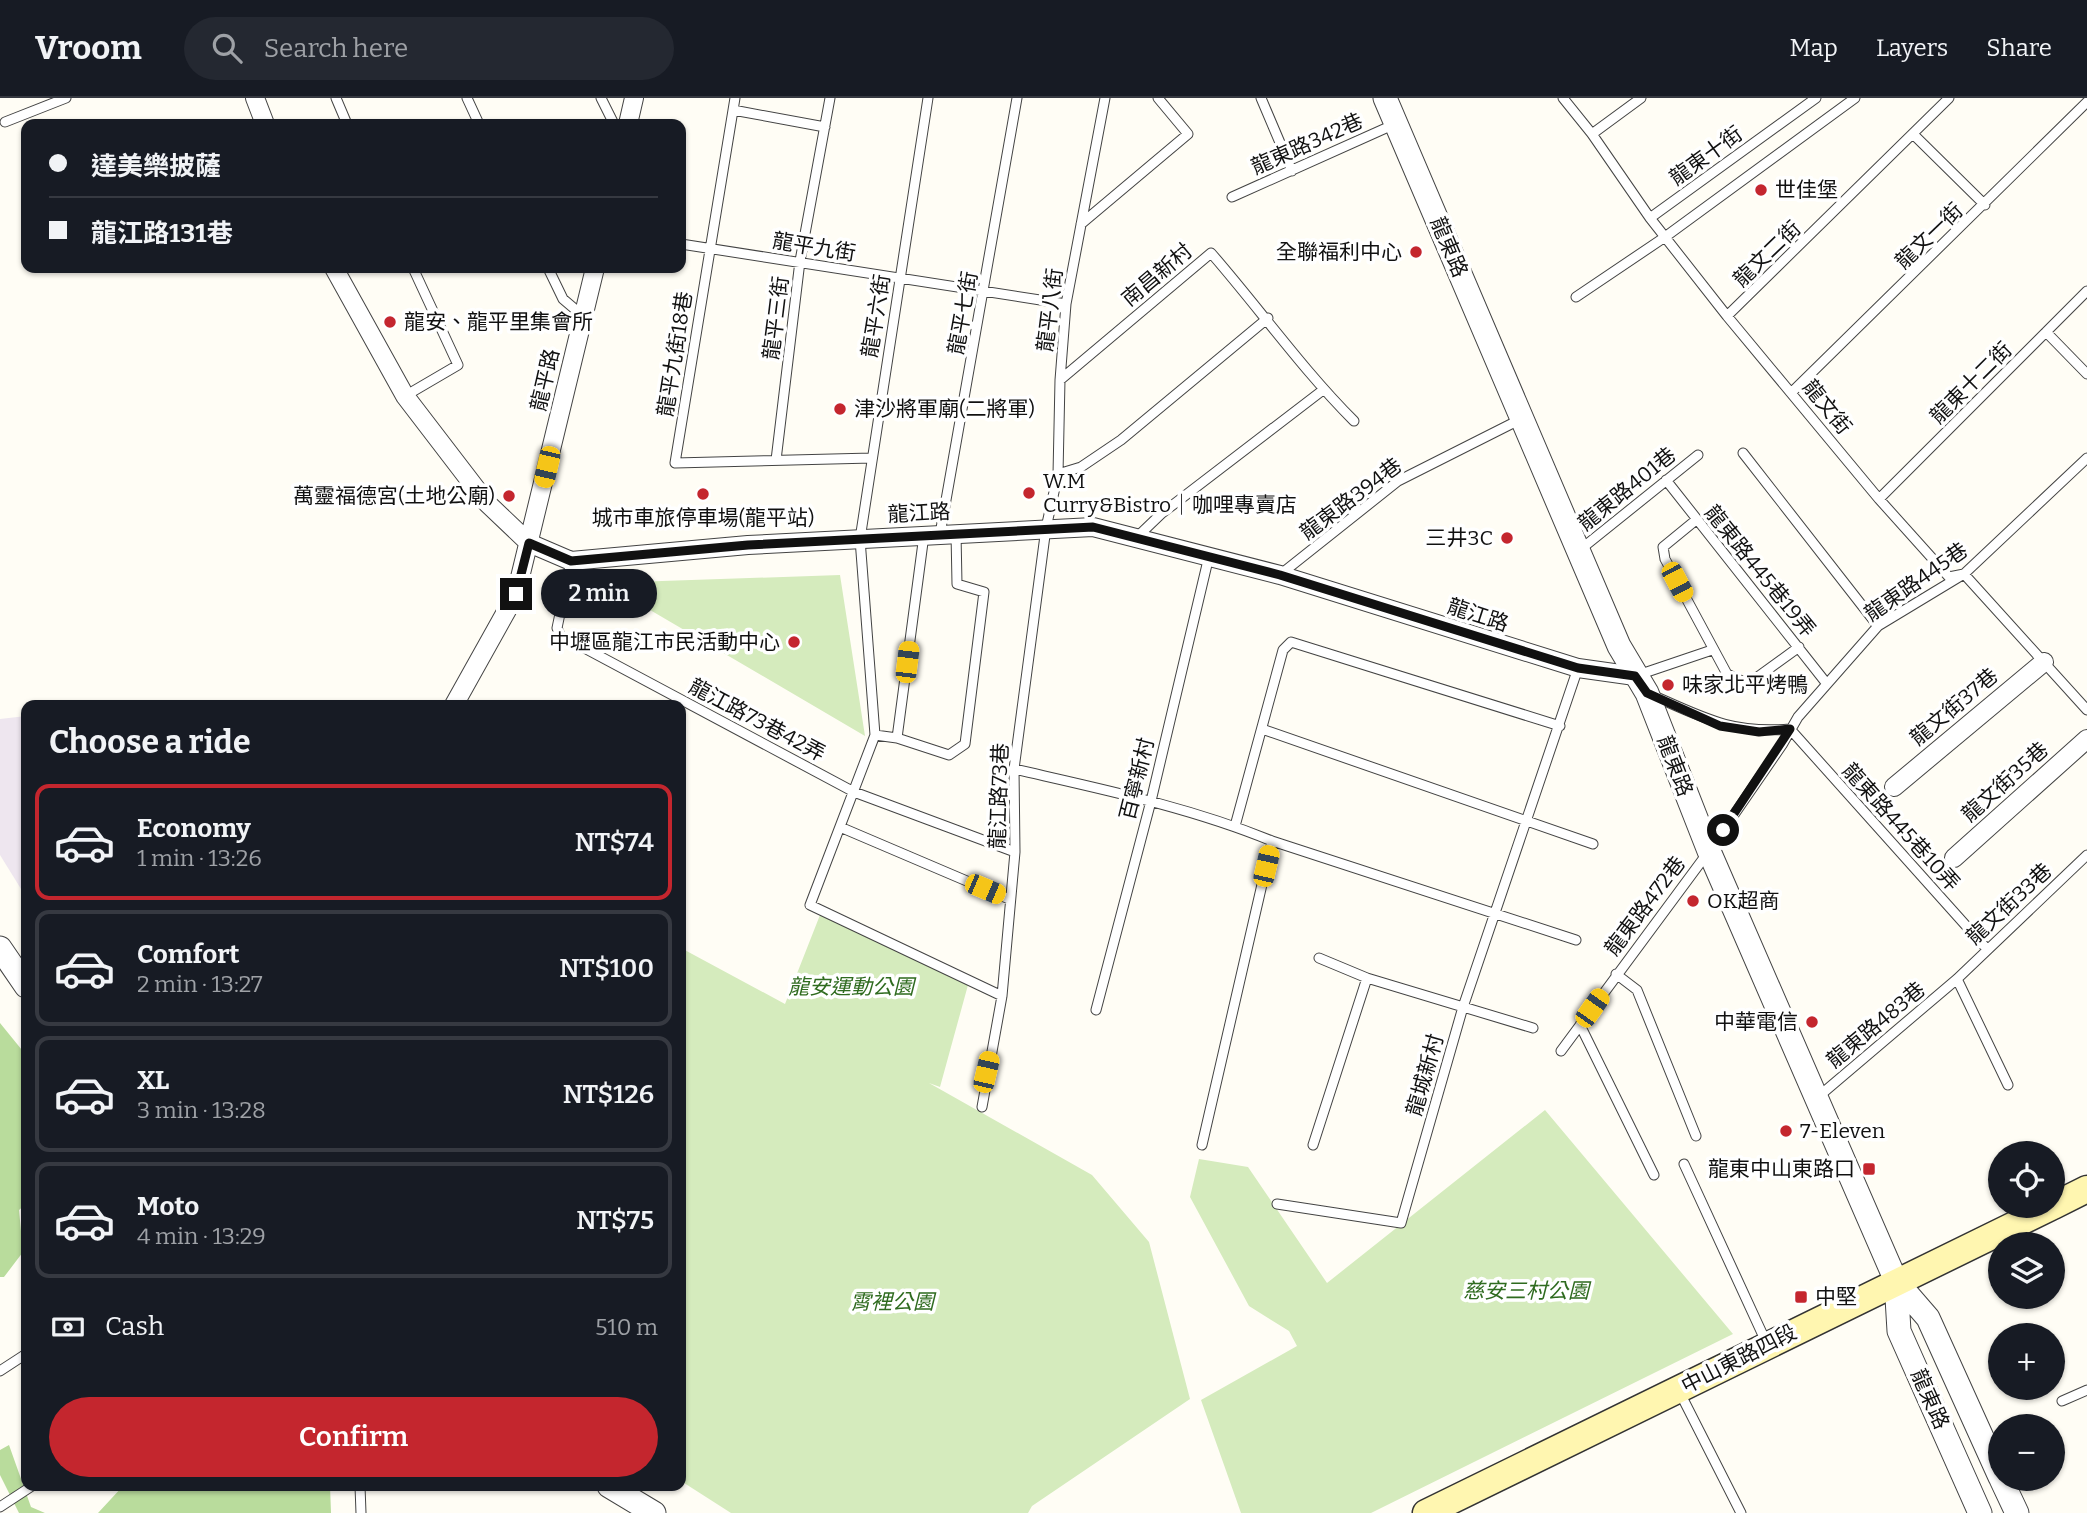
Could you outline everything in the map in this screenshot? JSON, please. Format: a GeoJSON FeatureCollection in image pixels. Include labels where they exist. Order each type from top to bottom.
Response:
{"type":"FeatureCollection","features":[{"type":"Feature","properties":{"kind":"main road","name":"中山東路四段"},"geometry":{"type":"LineString","coordinates":[[2065,1200],[2087,1189]]}},
{"type":"Feature","properties":{"kind":"main road","name":"中山東路四段"},"geometry":{"type":"LineString","coordinates":[[1426,1513],[2028,1218]]}},
{"type":"Feature","properties":{"kind":"street"},"geometry":{"type":"LineString","coordinates":[[255,98],[263,119]]}},
{"type":"Feature","properties":{"kind":"street"},"geometry":{"type":"LineString","coordinates":[[629,119],[634,98]]}},
{"type":"Feature","properties":{"kind":"street","name":"龍東路"},"geometry":{"type":"LineString","coordinates":[[1385,98],[1579,550],[1641,685],[1709,851],[1896,1281],[1928,1318],[1988,1450]]}},
{"type":"Feature","properties":{"kind":"street","name":"龍江路"},"geometry":{"type":"LineString","coordinates":[[337,273],[405,396],[487,503],[529,543],[571,561],[860,539],[1093,527],[1280,575],[1578,668],[1641,685]]}},
{"type":"Feature","properties":{"kind":"street","name":"龍平路"},"geometry":{"type":"LineString","coordinates":[[457,700],[516,594],[594,273]]}},
{"type":"Feature","properties":{"kind":"street","name":"龍文街37巷"},"geometry":{"type":"LineString","coordinates":[[1894,787],[2043,662]]}},
{"type":"Feature","properties":{"kind":"street","name":"龍文街35巷"},"geometry":{"type":"LineString","coordinates":[[1954,858],[2087,739]]}},
{"type":"Feature","properties":{"kind":"street"},"geometry":{"type":"LineString","coordinates":[[0,948],[21,979]]}},
{"type":"Feature","properties":{"kind":"street","name":"龍東路"},"geometry":{"type":"LineString","coordinates":[[1896,1281],[1899,1331],[1980,1513]]}},
{"type":"Feature","properties":{"kind":"street"},"geometry":{"type":"LineString","coordinates":[[617,1491],[654,1513]]}},
{"type":"Feature","properties":{"kind":"street","name":"龍東路"},"geometry":{"type":"LineString","coordinates":[[2007,1491],[2017,1513]]}},
{"type":"Feature","properties":{"kind":"lane"},"geometry":{"type":"LineString","coordinates":[[5,122],[66,98]]}},
{"type":"Feature","properties":{"kind":"lane"},"geometry":{"type":"LineString","coordinates":[[336,98],[345,119]]}},
{"type":"Feature","properties":{"kind":"lane"},"geometry":{"type":"LineString","coordinates":[[467,98],[477,119]]}},
{"type":"Feature","properties":{"kind":"lane"},"geometry":{"type":"LineString","coordinates":[[601,98],[612,119]]}},
{"type":"Feature","properties":{"kind":"lane","name":"龍平九街18巷"},"geometry":{"type":"LineString","coordinates":[[735,98],[675,463],[776,460]]}},
{"type":"Feature","properties":{"kind":"lane","name":"龍平三街"},"geometry":{"type":"LineString","coordinates":[[776,460],[800,261],[830,98]]}},
{"type":"Feature","properties":{"kind":"lane","name":"龍平六街"},"geometry":{"type":"LineString","coordinates":[[875,735],[860,539],[928,98]]}},
{"type":"Feature","properties":{"kind":"lane","name":"龍平七街"},"geometry":{"type":"LineString","coordinates":[[940,534],[986,289],[1017,98]]}},
{"type":"Feature","properties":{"kind":"lane","name":"龍平八街"},"geometry":{"type":"LineString","coordinates":[[1046,528],[1058,474],[1060,380],[1066,304],[1105,98]]}},
{"type":"Feature","properties":{"kind":"lane"},"geometry":{"type":"LineString","coordinates":[[1081,224],[1188,135],[1158,98]]}},
{"type":"Feature","properties":{"kind":"lane"},"geometry":{"type":"LineString","coordinates":[[1261,98],[1292,171]]}},
{"type":"Feature","properties":{"kind":"lane","name":"龍文街"},"geometry":{"type":"LineString","coordinates":[[1563,98],[1592,134],[1650,218],[1727,316],[1793,392],[1879,499],[1949,577],[1964,574],[2087,710]]}},
{"type":"Feature","properties":{"kind":"lane"},"geometry":{"type":"LineString","coordinates":[[1592,134],[1641,98]]}},
{"type":"Feature","properties":{"kind":"lane","name":"龍東十街"},"geometry":{"type":"LineString","coordinates":[[1650,218],[1816,98]]}},
{"type":"Feature","properties":{"kind":"lane"},"geometry":{"type":"LineString","coordinates":[[1576,297],[1665,237],[1855,98]]}},
{"type":"Feature","properties":{"kind":"lane","name":"龍文二街"},"geometry":{"type":"LineString","coordinates":[[1727,316],[1949,98]]}},
{"type":"Feature","properties":{"kind":"lane","name":"龍文一街"},"geometry":{"type":"LineString","coordinates":[[1793,392],[2087,102]]}},
{"type":"Feature","properties":{"kind":"lane"},"geometry":{"type":"LineString","coordinates":[[733,110],[825,127]]}},
{"type":"Feature","properties":{"kind":"lane","name":"龍東路342巷"},"geometry":{"type":"LineString","coordinates":[[1232,197],[1396,123]]}},
{"type":"Feature","properties":{"kind":"lane"},"geometry":{"type":"LineString","coordinates":[[1914,135],[1985,205]]}},
{"type":"Feature","properties":{"kind":"lane","name":"龍平九街"},"geometry":{"type":"LineString","coordinates":[[686,245],[986,289],[1066,304]]}},
{"type":"Feature","properties":{"kind":"lane","name":"南昌新村"},"geometry":{"type":"LineString","coordinates":[[1060,380],[1211,253],[1268,318],[1323,390],[1354,421]]}},
{"type":"Feature","properties":{"kind":"lane"},"geometry":{"type":"LineString","coordinates":[[405,396],[458,365],[415,273]]}},
{"type":"Feature","properties":{"kind":"lane"},"geometry":{"type":"LineString","coordinates":[[550,273],[563,299],[583,316]]}},
{"type":"Feature","properties":{"kind":"lane","name":"龍東十二街"},"geometry":{"type":"LineString","coordinates":[[1879,499],[2087,292]]}},
{"type":"Feature","properties":{"kind":"lane"},"geometry":{"type":"LineString","coordinates":[[1058,474],[1082,467],[1121,440],[1268,318]]}},
{"type":"Feature","properties":{"kind":"lane"},"geometry":{"type":"LineString","coordinates":[[2046,332],[2087,374]]}},
{"type":"Feature","properties":{"kind":"lane"},"geometry":{"type":"LineString","coordinates":[[1136,538],[1161,514],[1323,390]]}},
{"type":"Feature","properties":{"kind":"lane","name":"龍東路394巷"},"geometry":{"type":"LineString","coordinates":[[1280,575],[1398,481],[1523,418]]}},
{"type":"Feature","properties":{"kind":"lane"},"geometry":{"type":"LineString","coordinates":[[1743,453],[1878,626]]}},
{"type":"Feature","properties":{"kind":"lane","name":"龍東路401巷"},"geometry":{"type":"LineString","coordinates":[[1579,550],[1698,454]]}},
{"type":"Feature","properties":{"kind":"lane"},"geometry":{"type":"LineString","coordinates":[[776,460],[872,458]]}},
{"type":"Feature","properties":{"kind":"lane","name":"龍東路445巷"},"geometry":{"type":"LineString","coordinates":[[1709,851],[1790,729],[1878,626],[1964,574],[2087,458]]}},
{"type":"Feature","properties":{"kind":"lane","name":"龍東路445巷19弄"},"geometry":{"type":"LineString","coordinates":[[1666,480],[1827,684]]}},
{"type":"Feature","properties":{"kind":"lane"},"geometry":{"type":"LineString","coordinates":[[1696,520],[1663,547],[1665,559],[1727,674],[1748,684],[1799,647]]}},
{"type":"Feature","properties":{"kind":"lane","name":"龍江路73巷"},"geometry":{"type":"LineString","coordinates":[[982,1107],[1002,996],[1015,852],[1014,769],[1046,528]]}},
{"type":"Feature","properties":{"kind":"lane"},"geometry":{"type":"LineString","coordinates":[[897,738],[940,534]]}},
{"type":"Feature","properties":{"kind":"lane"},"geometry":{"type":"LineString","coordinates":[[940,534],[957,583],[984,592],[965,744],[949,755],[897,738],[875,735],[810,905],[1002,996]]}},
{"type":"Feature","properties":{"kind":"lane","name":"百寧新村"},"geometry":{"type":"LineString","coordinates":[[1096,1010],[1151,801],[1209,556]]}},
{"type":"Feature","properties":{"kind":"lane","name":"龍江路73巷42弄"},"geometry":{"type":"LineString","coordinates":[[571,561],[557,628],[560,635],[682,700]]}},
{"type":"Feature","properties":{"kind":"lane"},"geometry":{"type":"LineString","coordinates":[[1235,826],[1283,650],[1291,642],[1560,726]]}},
{"type":"Feature","properties":{"kind":"lane"},"geometry":{"type":"LineString","coordinates":[[1641,685],[1712,650]]}},
{"type":"Feature","properties":{"kind":"lane","name":"龍城新村"},"geometry":{"type":"LineString","coordinates":[[1277,1204],[1401,1223],[1463,1007],[1578,668]]}},
{"type":"Feature","properties":{"kind":"lane"},"geometry":{"type":"LineString","coordinates":[[1641,685],[1720,726],[1759,732],[1790,729]]}},
{"type":"Feature","properties":{"kind":"lane","name":"龍江路73巷42弄"},"geometry":{"type":"LineString","coordinates":[[686,702],[854,792],[1015,852]]}},
{"type":"Feature","properties":{"kind":"lane"},"geometry":{"type":"LineString","coordinates":[[1262,729],[1593,845]]}},
{"type":"Feature","properties":{"kind":"lane","name":"龍東路445巷10弄"},"geometry":{"type":"LineString","coordinates":[[1790,729],[1986,948]]}},
{"type":"Feature","properties":{"kind":"lane"},"geometry":{"type":"LineString","coordinates":[[1014,769],[1151,801],[1235,826],[1272,841],[1576,940]]}},
{"type":"Feature","properties":{"kind":"lane"},"geometry":{"type":"LineString","coordinates":[[840,827],[1009,899]]}},
{"type":"Feature","properties":{"kind":"lane"},"geometry":{"type":"LineString","coordinates":[[1202,1145],[1272,841]]}},
{"type":"Feature","properties":{"kind":"lane","name":"龍東路472巷"},"geometry":{"type":"LineString","coordinates":[[1561,1051],[1709,851]]}},
{"type":"Feature","properties":{"kind":"lane","name":"龍文街33巷"},"geometry":{"type":"LineString","coordinates":[[1957,979],[1986,948],[2087,855]]}},
{"type":"Feature","properties":{"kind":"lane"},"geometry":{"type":"LineString","coordinates":[[1319,958],[1367,978],[1534,1028]]}},
{"type":"Feature","properties":{"kind":"lane"},"geometry":{"type":"LineString","coordinates":[[1616,974],[1637,990],[1696,1136]]}},
{"type":"Feature","properties":{"kind":"lane"},"geometry":{"type":"LineString","coordinates":[[1313,1145],[1367,978]]}},
{"type":"Feature","properties":{"kind":"lane"},"geometry":{"type":"LineString","coordinates":[[1957,979],[2008,1085]]}},
{"type":"Feature","properties":{"kind":"lane","name":"龍東路483巷"},"geometry":{"type":"LineString","coordinates":[[1817,1098],[1957,979]]}},
{"type":"Feature","properties":{"kind":"lane"},"geometry":{"type":"LineString","coordinates":[[1580,1025],[1654,1175]]}},
{"type":"Feature","properties":{"kind":"lane"},"geometry":{"type":"LineString","coordinates":[[1684,1164],[1767,1345]]}},
{"type":"Feature","properties":{"kind":"lane"},"geometry":{"type":"LineString","coordinates":[[0,1371],[21,1357]]}},
{"type":"Feature","properties":{"kind":"lane"},"geometry":{"type":"LineString","coordinates":[[1678,1390],[1741,1513]]}},
{"type":"Feature","properties":{"kind":"lane"},"geometry":{"type":"LineString","coordinates":[[2062,1401],[2087,1390]]}},
{"type":"Feature","properties":{"kind":"lane"},"geometry":{"type":"LineString","coordinates":[[0,1507],[24,1491]]}},
{"type":"Feature","properties":{"kind":"lane"},"geometry":{"type":"LineString","coordinates":[[360,1491],[361,1513]]}},
{"type":"Feature","properties":{"kind":"shaded area"},"geometry":{"type":"Polygon","coordinates":[[[21,717],[21,889],[0,855],[0,719],[21,717]]]}},
{"type":"Feature","properties":{"kind":"green space"},"geometry":{"type":"Polygon","coordinates":[[[840,575],[865,736],[604,583],[840,575]]]}},
{"type":"Feature","properties":{"kind":"green space","name":"霄裡公園"},"geometry":{"type":"Polygon","coordinates":[[[820,915],[968,985],[940,1087],[929,1083],[1092,1175],[1149,1242],[1190,1399],[1032,1506],[1028,1513],[731,1513],[686,1484],[686,951],[785,1004],[820,915]]]}},
{"type":"Feature","properties":{"kind":"green space"},"geometry":{"type":"Polygon","coordinates":[[[0,1023],[21,1049],[21,1255],[4,1277],[0,1277],[0,1023]]]}},
{"type":"Feature","properties":{"kind":"green space","name":"慈安三村公園"},"geometry":{"type":"Polygon","coordinates":[[[1545,1110],[1733,1334],[1371,1513],[1241,1513],[1201,1400],[1297,1346],[1289,1331],[1249,1306],[1190,1197],[1199,1159],[1248,1167],[1327,1283],[1545,1110]]]}},
{"type":"Feature","properties":{"kind":"green space"},"geometry":{"type":"Polygon","coordinates":[[[9,1445],[21,1479],[21,1491],[25,1491],[31,1507],[45,1513],[19,1513],[0,1475],[0,1450],[9,1445]]]}},
{"type":"Feature","properties":{"kind":"green space"},"geometry":{"type":"Polygon","coordinates":[[[118,1491],[330,1491],[331,1513],[98,1513],[118,1491]]]}},
{"type":"Feature","properties":{"kind":"place","name":"世佳堡"},"geometry":{"type":"Point","coordinates":[1761,190]}},
{"type":"Feature","properties":{"kind":"place","name":"全聯福利中心"},"geometry":{"type":"Point","coordinates":[1416,252]}},
{"type":"Feature","properties":{"kind":"place","name":"龍安、龍平里集會所"},"geometry":{"type":"Point","coordinates":[390,322]}},
{"type":"Feature","properties":{"kind":"place","name":"津沙將軍廟(二將軍)"},"geometry":{"type":"Point","coordinates":[840,409]}},
{"type":"Feature","properties":{"kind":"place","name":"W.M Curry&Bistro｜咖哩專賣店"},"geometry":{"type":"Point","coordinates":[1029,493]}},
{"type":"Feature","properties":{"kind":"place","name":"城市車旅停車場(龍平站)"},"geometry":{"type":"Point","coordinates":[703,494]}},
{"type":"Feature","properties":{"kind":"place","name":"萬靈福德宮(土地公廟)"},"geometry":{"type":"Point","coordinates":[509,496]}},
{"type":"Feature","properties":{"kind":"place","name":"三井3C"},"geometry":{"type":"Point","coordinates":[1507,538]}},
{"type":"Feature","properties":{"kind":"place","name":"中壢區龍江市民活動中心"},"geometry":{"type":"Point","coordinates":[794,642]}},
{"type":"Feature","properties":{"kind":"place","name":"味家北平烤鴨"},"geometry":{"type":"Point","coordinates":[1668,685]}},
{"type":"Feature","properties":{"kind":"place","name":"OK超商"},"geometry":{"type":"Point","coordinates":[1693,901]}},
{"type":"Feature","properties":{"kind":"place","name":"中華電信"},"geometry":{"type":"Point","coordinates":[1812,1022]}},
{"type":"Feature","properties":{"kind":"place","name":"7-Eleven"},"geometry":{"type":"Point","coordinates":[1786,1131]}},
{"type":"Feature","properties":{"kind":"place","name":"龍東中山東路口"},"geometry":{"type":"Point","coordinates":[1869,1169]}},
{"type":"Feature","properties":{"kind":"place","name":"中堅"},"geometry":{"type":"Point","coordinates":[1801,1297]}},
{"type":"Feature","properties":{"kind":"route"},"geometry":{"type":"LineString","coordinates":[[516,594],[529,543],[571,561],[748,545],[1093,527],[1280,575],[1513,650],[1578,668],[1635,676],[1647,693],[1720,726],[1759,732],[1790,729],[1782,745],[1723,830]]}},
{"type":"Feature","properties":{"kind":"park label","name":"龍安運動公園"},"geometry":{"type":"Point","coordinates":[851,987]}}]}
